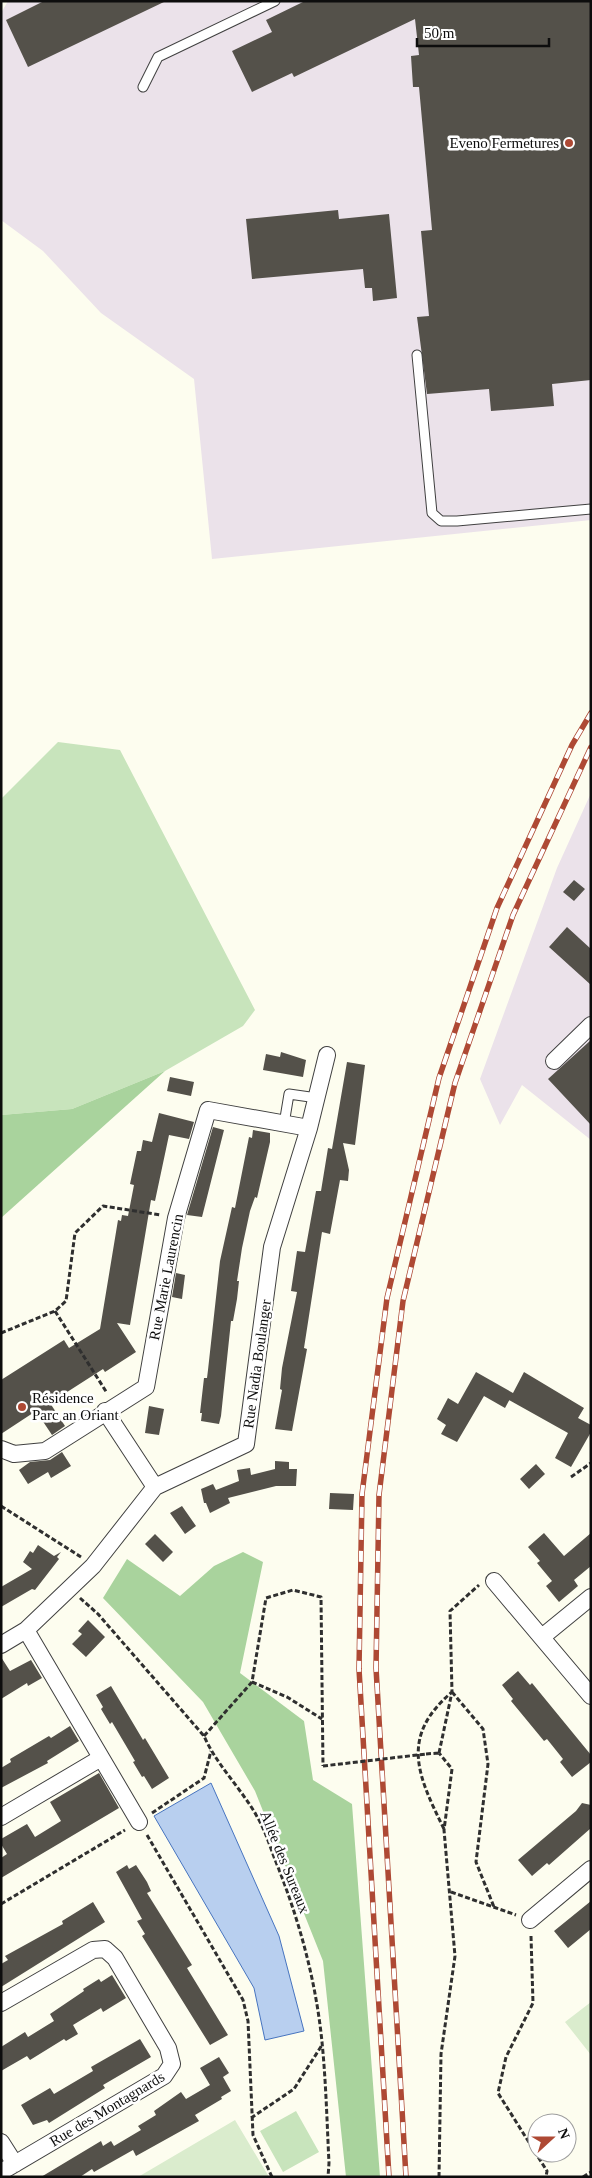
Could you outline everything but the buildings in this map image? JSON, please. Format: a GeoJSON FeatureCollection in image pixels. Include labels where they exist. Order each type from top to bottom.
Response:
{"type":"FeatureCollection","features":[{"type":"Feature","properties":{"kind":"street"},"geometry":{"type":"LineString","coordinates":[[554,1061],[591,1025]]}},
{"type":"Feature","properties":{"kind":"street"},"geometry":{"type":"LineString","coordinates":[[309,1128],[327,1055]]}},
{"type":"Feature","properties":{"kind":"street","name":"Rue Marie Laurencin"},"geometry":{"type":"LineString","coordinates":[[1,1449],[14,1454],[45,1451],[110,1408],[146,1387],[176,1218],[208,1110],[309,1128]]}},
{"type":"Feature","properties":{"kind":"street","name":"Rue Nadia Boulanger"},"geometry":{"type":"LineString","coordinates":[[1,1645],[26,1630],[71,1589],[93,1566],[155,1487],[246,1444],[272,1247],[309,1128]]}},
{"type":"Feature","properties":{"kind":"street"},"geometry":{"type":"LineString","coordinates":[[110,1408],[155,1487]]}},
{"type":"Feature","properties":{"kind":"street"},"geometry":{"type":"LineString","coordinates":[[494,1581],[591,1696]]}},
{"type":"Feature","properties":{"kind":"street"},"geometry":{"type":"LineString","coordinates":[[542,1637],[591,1597]]}},
{"type":"Feature","properties":{"kind":"street"},"geometry":{"type":"LineString","coordinates":[[26,1630],[139,1822]]}},
{"type":"Feature","properties":{"kind":"street"},"geometry":{"type":"LineString","coordinates":[[1,1817],[101,1758]]}},
{"type":"Feature","properties":{"kind":"street"},"geometry":{"type":"LineString","coordinates":[[530,1920],[591,1869]]}},
{"type":"Feature","properties":{"kind":"street","name":"Rue des Montagnards"},"geometry":{"type":"LineString","coordinates":[[1,2003],[93,1950],[105,1949],[115,1958],[168,2048],[172,2064],[164,2076],[8,2168]]}},
{"type":"Feature","properties":{"kind":"street"},"geometry":{"type":"LineString","coordinates":[[1,2142],[8,2168]]}},
{"type":"Feature","properties":{"kind":"lane"},"geometry":{"type":"LineString","coordinates":[[142,87],[158,57],[275,1]]}},
{"type":"Feature","properties":{"kind":"lane"},"geometry":{"type":"LineString","coordinates":[[417,355],[432,513],[442,521],[457,521],[591,509]]}},
{"type":"Feature","properties":{"kind":"lane"},"geometry":{"type":"LineString","coordinates":[[284,1124],[289,1094],[317,1098]]}},
{"type":"Feature","properties":{"kind":"path"},"geometry":{"type":"LineString","coordinates":[[1,1333],[55,1311],[66,1301],[75,1233],[103,1206],[176,1218]]}},
{"type":"Feature","properties":{"kind":"path"},"geometry":{"type":"LineString","coordinates":[[55,1311],[110,1408]]}},
{"type":"Feature","properties":{"kind":"path"},"geometry":{"type":"LineString","coordinates":[[571,1477],[591,1463]]}},
{"type":"Feature","properties":{"kind":"path"},"geometry":{"type":"LineString","coordinates":[[1,1506],[67,1547],[93,1566]]}},
{"type":"Feature","properties":{"kind":"path"},"geometry":{"type":"LineString","coordinates":[[439,1753],[452,1692],[450,1611],[481,1582],[494,1581]]}},
{"type":"Feature","properties":{"kind":"path","name":"Allée des Sureaux"},"geometry":{"type":"LineString","coordinates":[[71,1589],[98,1614],[204,1736],[211,1751],[231,1776],[261,1824],[291,1901],[304,1946],[322,2044],[329,2163],[328,2177]]}},
{"type":"Feature","properties":{"kind":"path"},"geometry":{"type":"LineString","coordinates":[[204,1736],[252,1682],[266,1598],[293,1590],[321,1596],[323,1766],[439,1753]]}},
{"type":"Feature","properties":{"kind":"path"},"geometry":{"type":"LineString","coordinates":[[252,1682],[287,1697],[323,1720]]}},
{"type":"Feature","properties":{"kind":"path"},"geometry":{"type":"LineString","coordinates":[[444,1830],[420,1777],[418,1740],[436,1705],[452,1692]]}},
{"type":"Feature","properties":{"kind":"path"},"geometry":{"type":"LineString","coordinates":[[452,1692],[483,1729],[488,1764],[476,1862],[494,1908]]}},
{"type":"Feature","properties":{"kind":"path"},"geometry":{"type":"LineString","coordinates":[[1,1904],[139,1822],[204,1778],[211,1751]]}},
{"type":"Feature","properties":{"kind":"path"},"geometry":{"type":"LineString","coordinates":[[439,1753],[452,1769],[444,1830],[456,1956],[441,2054],[439,2177]]}},
{"type":"Feature","properties":{"kind":"path"},"geometry":{"type":"LineString","coordinates":[[139,1822],[243,2000],[248,2021],[253,2134],[272,2177]]}},
{"type":"Feature","properties":{"kind":"path"},"geometry":{"type":"LineString","coordinates":[[451,1892],[530,1920],[533,2003],[506,2057],[498,2093],[547,2171],[546,2177]]}},
{"type":"Feature","properties":{"kind":"path"},"geometry":{"type":"LineString","coordinates":[[251,2118],[294,2089],[322,2044]]}},
{"type":"Feature","properties":{"kind":"path"},"geometry":{"type":"LineString","coordinates":[[583,2177],[591,2172]]}},
{"type":"Feature","properties":{"kind":"shaded area"},"geometry":{"type":"Polygon","coordinates":[[[8,1],[591,1],[591,520],[212,559],[194,379],[101,313],[43,251],[1,220],[1,13],[8,1]]]}},
{"type":"Feature","properties":{"kind":"shaded area"},"geometry":{"type":"Polygon","coordinates":[[[591,793],[591,1140],[522,1085],[500,1125],[480,1079],[557,868],[591,793]]]}},
{"type":"Feature","properties":{"kind":"green space"},"geometry":{"type":"Polygon","coordinates":[[[58,742],[120,750],[255,1010],[243,1026],[165,1071],[72,1109],[1,1115],[1,799],[58,742]]]}},
{"type":"Feature","properties":{"kind":"green space"},"geometry":{"type":"Polygon","coordinates":[[[165,1071],[1,1218],[1,1115],[72,1109],[165,1071]]]}},
{"type":"Feature","properties":{"kind":"green space"},"geometry":{"type":"Polygon","coordinates":[[[243,1552],[263,1562],[240,1673],[304,1721],[313,1780],[352,1804],[380,2177],[346,2177],[323,1961],[255,1791],[203,1702],[103,1598],[127,1559],[180,1596],[214,1566],[243,1552]]]}},
{"type":"Feature","properties":{"kind":"green space"},"geometry":{"type":"Polygon","coordinates":[[[591,2002],[591,2055],[565,2022],[591,2002]]]}},
{"type":"Feature","properties":{"kind":"green space"},"geometry":{"type":"Polygon","coordinates":[[[296,2111],[319,2152],[283,2172],[260,2131],[296,2111]]]}},
{"type":"Feature","properties":{"kind":"green space"},"geometry":{"type":"Polygon","coordinates":[[[235,2120],[269,2177],[138,2177],[235,2120]]]}},
{"type":"Feature","properties":{"kind":"water"},"geometry":{"type":"Polygon","coordinates":[[[211,1783],[279,1936],[304,2031],[265,2040],[254,1988],[154,1816],[211,1783]]]}},
{"type":"Feature","properties":{"kind":"railway"},"geometry":{"type":"LineString","coordinates":[[389,2177],[359,1669],[362,1494],[387,1298],[439,1078],[497,908],[572,745],[591,713]]}},
{"type":"Feature","properties":{"kind":"railway"},"geometry":{"type":"LineString","coordinates":[[406,2177],[376,1668],[379,1495],[403,1301],[455,1083],[513,915],[591,747]]}},
{"type":"Feature","properties":{"kind":"place","name":"Eveno Fermetures"},"geometry":{"type":"Point","coordinates":[569,143]}},
{"type":"Feature","properties":{"kind":"place","name":"Résidence Parc an Oriant"},"geometry":{"type":"Point","coordinates":[22,1407]}}]}
